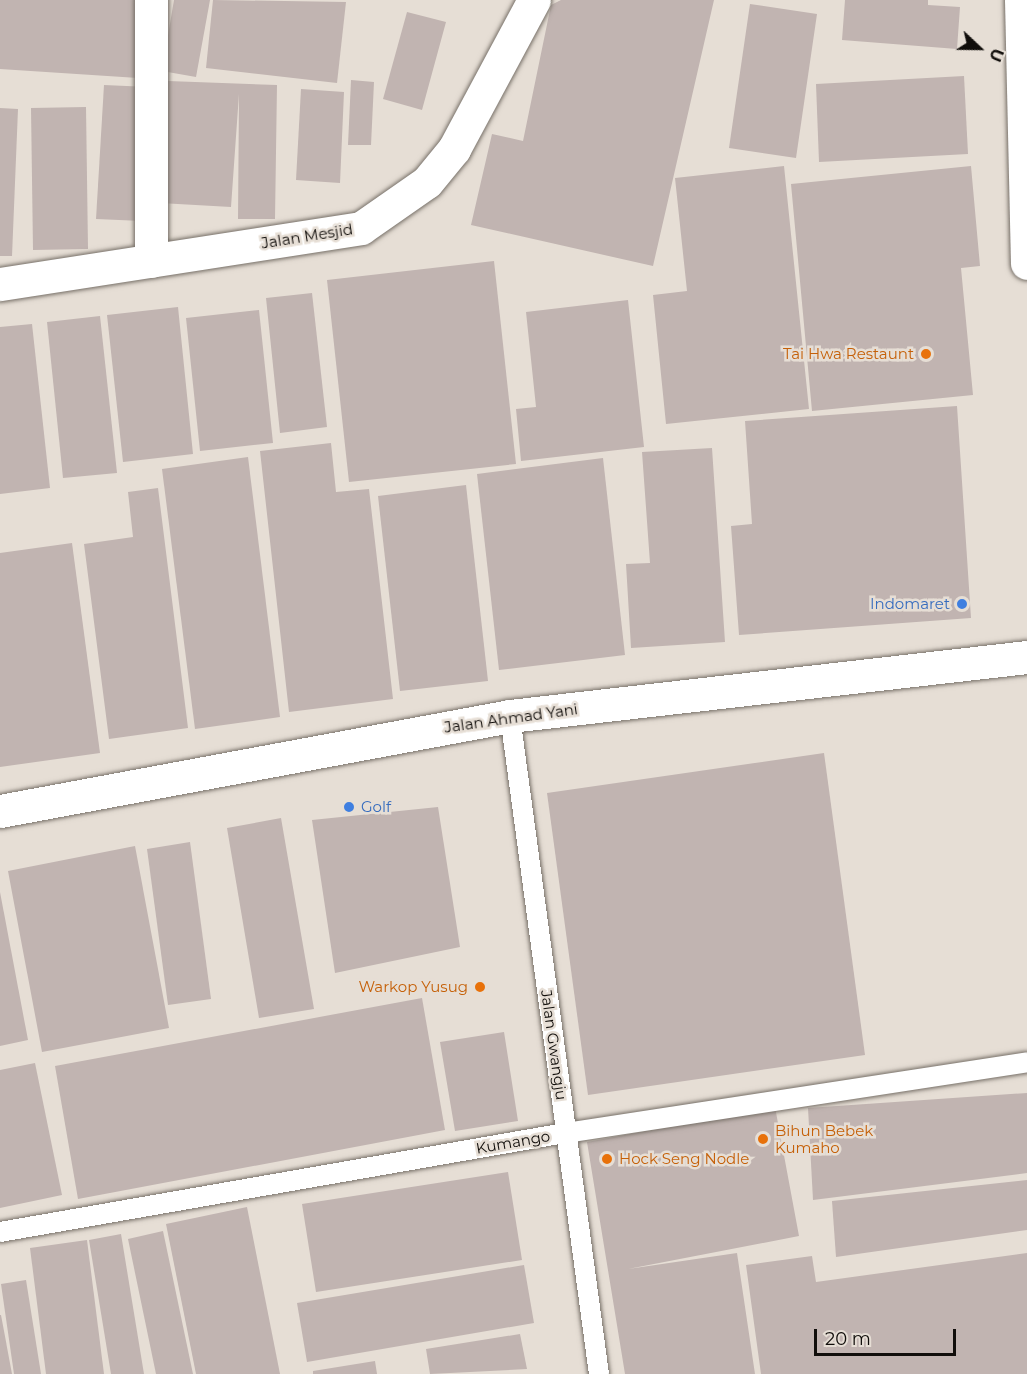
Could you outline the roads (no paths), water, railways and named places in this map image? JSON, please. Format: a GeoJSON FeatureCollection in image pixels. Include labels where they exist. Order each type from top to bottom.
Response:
{"type":"FeatureCollection","features":[{"type":"Feature","properties":{"kind":"main road"},"geometry":{"type":"LineString","coordinates":[[151,0],[151,261]]}},
{"type":"Feature","properties":{"kind":"main road","name":"Jalan Mesjid"},"geometry":{"type":"LineString","coordinates":[[0,284],[361,228],[394,210],[454,149],[534,0]]}},
{"type":"Feature","properties":{"kind":"main road"},"geometry":{"type":"LineString","coordinates":[[1021,0],[1027,263]]}},
{"type":"Feature","properties":{"kind":"main road","name":"Jalan Ahmad Yani"},"geometry":{"type":"LineString","coordinates":[[0,810],[510,716],[1027,657]]}},
{"type":"Feature","properties":{"kind":"lane","name":"Jalan Gwangju"},"geometry":{"type":"LineString","coordinates":[[510,716],[599,1374]]}},
{"type":"Feature","properties":{"kind":"lane","name":"Kumango"},"geometry":{"type":"LineString","coordinates":[[0,1232],[565,1133],[1027,1062]]}},
{"type":"Feature","properties":{"kind":"place","name":"Tai Hwa Restaunt"},"geometry":{"type":"Point","coordinates":[926,354]}},
{"type":"Feature","properties":{"kind":"place","name":"Indomaret"},"geometry":{"type":"Point","coordinates":[962,604]}},
{"type":"Feature","properties":{"kind":"place","name":"Golf"},"geometry":{"type":"Point","coordinates":[349,807]}},
{"type":"Feature","properties":{"kind":"place","name":"Warkop Yusug"},"geometry":{"type":"Point","coordinates":[480,987]}},
{"type":"Feature","properties":{"kind":"place","name":"Bihun Bebek Kumaho"},"geometry":{"type":"Point","coordinates":[763,1139]}},
{"type":"Feature","properties":{"kind":"place","name":"Hock Seng Nodle"},"geometry":{"type":"Point","coordinates":[607,1159]}}]}
